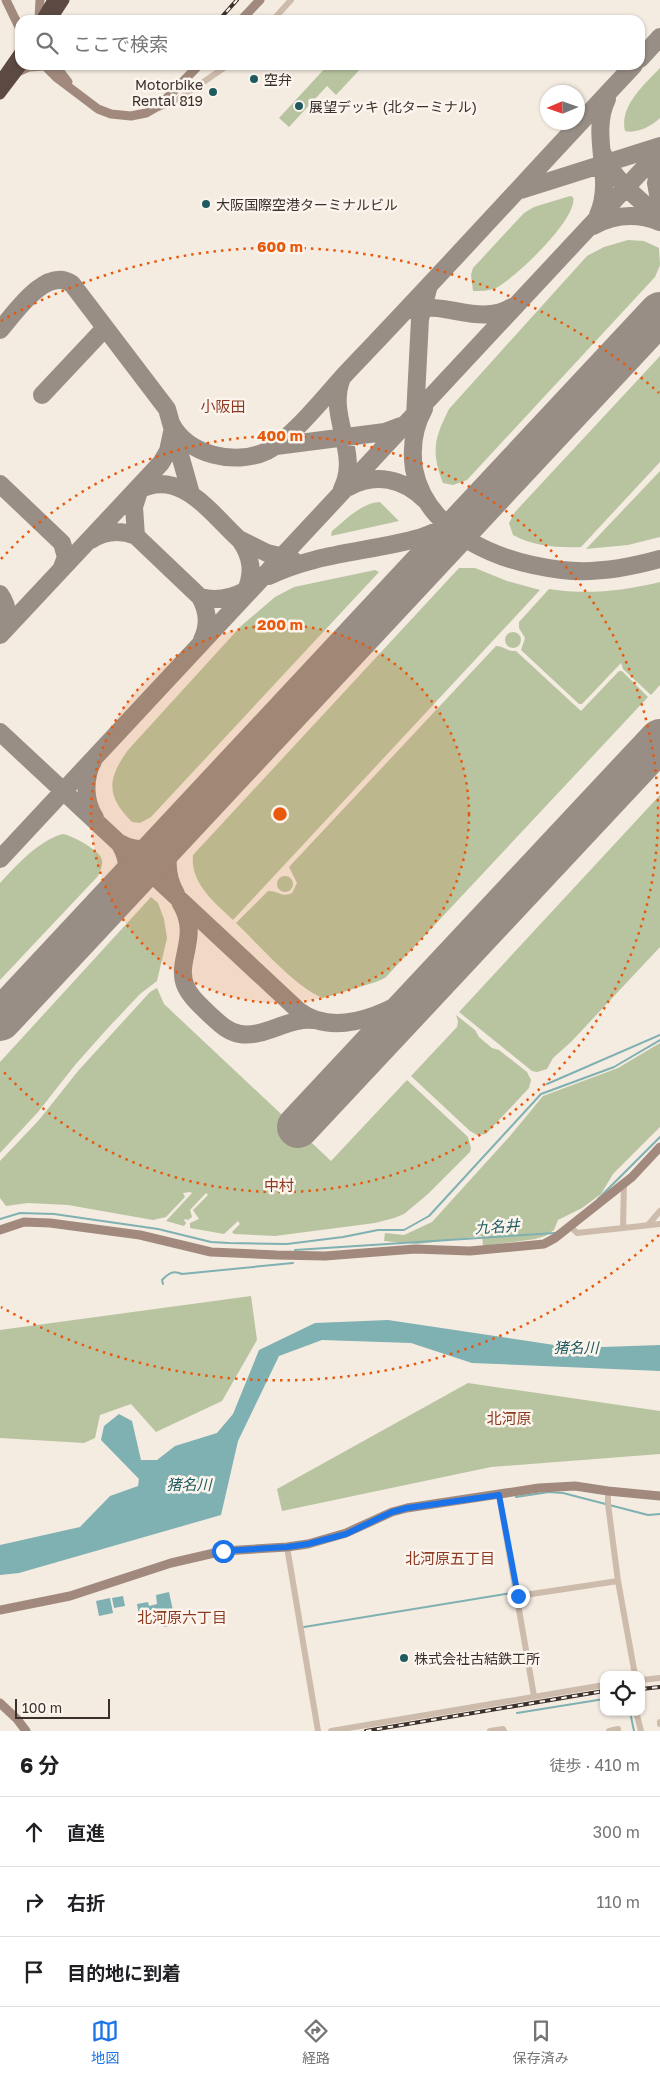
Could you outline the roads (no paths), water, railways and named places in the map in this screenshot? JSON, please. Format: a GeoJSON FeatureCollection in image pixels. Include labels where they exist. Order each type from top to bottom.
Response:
{"type":"FeatureCollection","features":[{"type":"Feature","properties":{"kind":"highway"},"geometry":{"type":"LineString","coordinates":[[43,15],[53,0]]}},
{"type":"Feature","properties":{"kind":"highway"},"geometry":{"type":"LineString","coordinates":[[54,15],[64,0]]}},
{"type":"Feature","properties":{"kind":"highway"},"geometry":{"type":"LineString","coordinates":[[0,81],[15,59]]}},
{"type":"Feature","properties":{"kind":"highway"},"geometry":{"type":"LineString","coordinates":[[0,94],[17,70]]}},
{"type":"Feature","properties":{"kind":"street"},"geometry":{"type":"LineString","coordinates":[[6,0],[15,19]]}},
{"type":"Feature","properties":{"kind":"street"},"geometry":{"type":"LineString","coordinates":[[40,0],[40,15]]}},
{"type":"Feature","properties":{"kind":"street"},"geometry":{"type":"LineString","coordinates":[[246,15],[260,0]]}},
{"type":"Feature","properties":{"kind":"street"},"geometry":{"type":"LineString","coordinates":[[278,15],[291,0]]}},
{"type":"Feature","properties":{"kind":"street"},"geometry":{"type":"LineString","coordinates":[[0,90],[17,70]]}},
{"type":"Feature","properties":{"kind":"street"},"geometry":{"type":"LineString","coordinates":[[12,77],[24,70]]}},
{"type":"Feature","properties":{"kind":"street"},"geometry":{"type":"LineString","coordinates":[[48,70],[92,105],[111,114],[131,116],[154,110],[176,101],[221,70]]}},
{"type":"Feature","properties":{"kind":"street"},"geometry":{"type":"LineString","coordinates":[[59,70],[73,88]]}},
{"type":"Feature","properties":{"kind":"street"},"geometry":{"type":"LineString","coordinates":[[154,110],[194,70]]}},
{"type":"Feature","properties":{"kind":"street"},"geometry":{"type":"LineString","coordinates":[[0,1230],[10,1225],[32,1221],[140,1235],[211,1252],[325,1256],[415,1249],[470,1251],[544,1244],[555,1238],[624,1183],[660,1147]]}},
{"type":"Feature","properties":{"kind":"street"},"geometry":{"type":"LineString","coordinates":[[623,1228],[624,1183]]}},
{"type":"Feature","properties":{"kind":"street"},"geometry":{"type":"LineString","coordinates":[[648,1225],[660,1211]]}},
{"type":"Feature","properties":{"kind":"street"},"geometry":{"type":"LineString","coordinates":[[570,1226],[577,1233],[660,1224]]}},
{"type":"Feature","properties":{"kind":"street"},"geometry":{"type":"LineString","coordinates":[[0,1610],[70,1596],[171,1563],[223,1551],[308,1544],[346,1534],[392,1512],[407,1508],[539,1488],[575,1486],[660,1496]]}},
{"type":"Feature","properties":{"kind":"street"},"geometry":{"type":"LineString","coordinates":[[608,1491],[618,1581],[634,1671]]}},
{"type":"Feature","properties":{"kind":"street"},"geometry":{"type":"LineString","coordinates":[[499,1495],[534,1696]]}},
{"type":"Feature","properties":{"kind":"street"},"geometry":{"type":"LineString","coordinates":[[287,1547],[318,1731]]}},
{"type":"Feature","properties":{"kind":"street"},"geometry":{"type":"LineString","coordinates":[[518,1596],[618,1581]]}},
{"type":"Feature","properties":{"kind":"street"},"geometry":{"type":"LineString","coordinates":[[645,1680],[660,1678]]}},
{"type":"Feature","properties":{"kind":"street"},"geometry":{"type":"LineString","coordinates":[[332,1731],[600,1686]]}},
{"type":"Feature","properties":{"kind":"street"},"geometry":{"type":"LineString","coordinates":[[0,1703],[17,1719],[26,1731]]}},
{"type":"Feature","properties":{"kind":"street"},"geometry":{"type":"LineString","coordinates":[[637,1716],[641,1731]]}},
{"type":"Feature","properties":{"kind":"street"},"geometry":{"type":"LineString","coordinates":[[609,1731],[618,1729],[618,1731]]}},
{"type":"Feature","properties":{"kind":"street"},"geometry":{"type":"LineString","coordinates":[[490,1731],[504,1731]]}},
{"type":"Feature","properties":{"kind":"water","name":"猪名川"},"geometry":{"type":"Polygon","coordinates":[[[388,1320],[574,1348],[660,1345],[660,1371],[472,1363],[411,1343],[322,1340],[279,1356],[238,1441],[221,1515],[19,1573],[0,1575],[0,1545],[80,1527],[110,1496],[138,1486],[139,1479],[101,1440],[104,1426],[119,1414],[132,1421],[141,1460],[157,1460],[175,1446],[217,1433],[233,1414],[259,1350],[315,1323],[388,1320]]]}},
{"type":"Feature","properties":{"kind":"water"},"geometry":{"type":"Polygon","coordinates":[[[169,1592],[176,1625],[163,1627],[159,1612],[139,1615],[137,1604],[148,1602],[149,1606],[157,1604],[156,1595],[169,1592]]]}},
{"type":"Feature","properties":{"kind":"water"},"geometry":{"type":"Polygon","coordinates":[[[123,1596],[125,1606],[114,1608],[112,1598],[123,1596]]]}},
{"type":"Feature","properties":{"kind":"water"},"geometry":{"type":"Polygon","coordinates":[[[110,1598],[113,1613],[99,1616],[96,1601],[110,1598]]]}},
{"type":"Feature","properties":{"kind":"waterway"},"geometry":{"type":"LineString","coordinates":[[547,1084],[660,1035]]}},
{"type":"Feature","properties":{"kind":"waterway"},"geometry":{"type":"LineString","coordinates":[[0,1219],[20,1213],[54,1214],[158,1229],[211,1242],[229,1243],[287,1244],[343,1237],[378,1230],[404,1230],[429,1216],[541,1094],[614,1067],[660,1040]]}},
{"type":"Feature","properties":{"kind":"waterway","name":"九名井"},"geometry":{"type":"LineString","coordinates":[[598,1199],[660,1137]]}},
{"type":"Feature","properties":{"kind":"waterway","name":"九名井"},"geometry":{"type":"LineString","coordinates":[[295,1250],[555,1233]]}},
{"type":"Feature","properties":{"kind":"waterway","name":"九名井"},"geometry":{"type":"LineString","coordinates":[[163,1284],[162,1280],[174,1272],[182,1274],[293,1263]]}},
{"type":"Feature","properties":{"kind":"waterway"},"geometry":{"type":"LineString","coordinates":[[516,1497],[549,1492],[563,1493],[648,1515],[660,1514]]}},
{"type":"Feature","properties":{"kind":"waterway"},"geometry":{"type":"LineString","coordinates":[[304,1627],[512,1593]]}},
{"type":"Feature","properties":{"kind":"waterway"},"geometry":{"type":"LineString","coordinates":[[517,1713],[600,1700]]}},
{"type":"Feature","properties":{"kind":"waterway"},"geometry":{"type":"LineString","coordinates":[[631,1716],[634,1731]]}},
{"type":"Feature","properties":{"kind":"railway"},"geometry":{"type":"LineString","coordinates":[[224,15],[237,0]]}},
{"type":"Feature","properties":{"kind":"railway"},"geometry":{"type":"LineString","coordinates":[[645,1689],[660,1687]]}},
{"type":"Feature","properties":{"kind":"railway"},"geometry":{"type":"LineString","coordinates":[[366,1731],[600,1692]]}},
{"type":"Feature","properties":{"kind":"place","name":"空弁"},"geometry":{"type":"Point","coordinates":[254,79]}},
{"type":"Feature","properties":{"kind":"place","name":"Motorbike Rental 819"},"geometry":{"type":"Point","coordinates":[213,92]}},
{"type":"Feature","properties":{"kind":"place","name":"展望デッキ (北ターミナル)"},"geometry":{"type":"Point","coordinates":[299,106]}},
{"type":"Feature","properties":{"kind":"place","name":"大阪国際空港ターミナルビル"},"geometry":{"type":"Point","coordinates":[206,204]}},
{"type":"Feature","properties":{"kind":"place","name":"株式会社古結鉄工所"},"geometry":{"type":"Point","coordinates":[404,1658]}},
{"type":"Feature","properties":{"kind":"district","name":"小阪田"},"geometry":{"type":"Point","coordinates":[223,406]}},
{"type":"Feature","properties":{"kind":"district","name":"中村"},"geometry":{"type":"Point","coordinates":[279,1185]}},
{"type":"Feature","properties":{"kind":"district","name":"北河原"},"geometry":{"type":"Point","coordinates":[509,1418]}},
{"type":"Feature","properties":{"kind":"district","name":"北河原五丁目"},"geometry":{"type":"Point","coordinates":[450,1558]}},
{"type":"Feature","properties":{"kind":"district","name":"北河原六丁目"},"geometry":{"type":"Point","coordinates":[182,1617]}}]}
